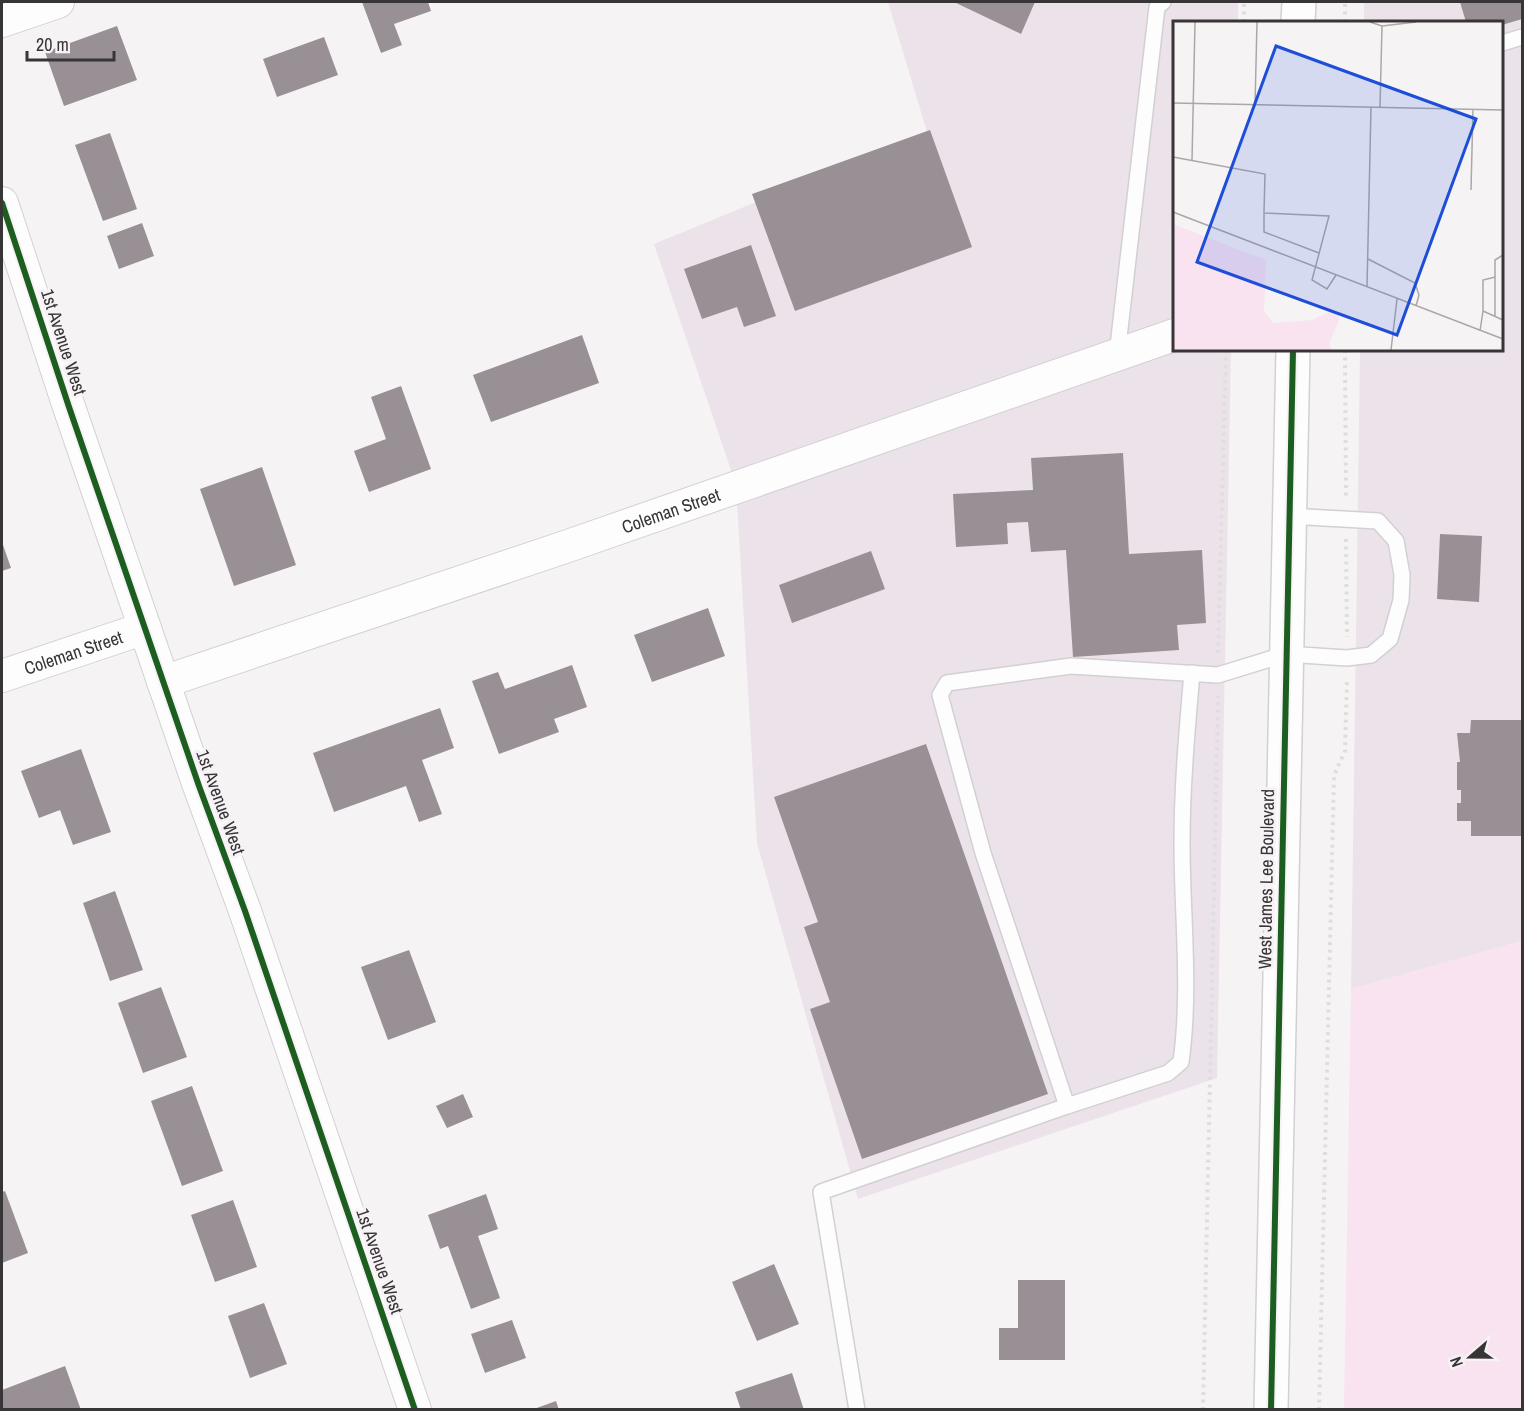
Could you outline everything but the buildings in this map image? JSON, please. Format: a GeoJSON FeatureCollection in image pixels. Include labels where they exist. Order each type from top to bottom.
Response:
{"type":"FeatureCollection","features":[{"type":"Feature","properties":{"kind":"main road"},"geometry":{"type":"LineString","coordinates":[[1298,21],[1299,2]]}},
{"type":"Feature","properties":{"kind":"main road","name":"West James Lee Boulevard"},"geometry":{"type":"LineString","coordinates":[[1271,1410],[1293,351]]}},
{"type":"Feature","properties":{"kind":"street"},"geometry":{"type":"LineString","coordinates":[[2,21],[58,2]]}},
{"type":"Feature","properties":{"kind":"street","name":"1st Avenue West"},"geometry":{"type":"LineString","coordinates":[[2,203],[163,682],[245,910],[415,1409]]}},
{"type":"Feature","properties":{"kind":"street","name":"Coleman Street"},"geometry":{"type":"LineString","coordinates":[[163,682],[573,544],[1173,334]]}},
{"type":"Feature","properties":{"kind":"street","name":"Coleman Street"},"geometry":{"type":"LineString","coordinates":[[2,676],[145,628]]}},
{"type":"Feature","properties":{"kind":"lane"},"geometry":{"type":"LineString","coordinates":[[1117,355],[1157,7],[1163,2]]}},
{"type":"Feature","properties":{"kind":"lane"},"geometry":{"type":"LineString","coordinates":[[1503,43],[1522,37]]}},
{"type":"Feature","properties":{"kind":"lane"},"geometry":{"type":"LineString","coordinates":[[1067,1106],[983,853],[940,695],[947,683],[1071,666],[1218,675],[1286,654],[1347,658],[1371,655],[1390,639],[1401,600],[1402,575],[1396,541],[1378,521],[1289,516]]}},
{"type":"Feature","properties":{"kind":"lane"},"geometry":{"type":"LineString","coordinates":[[857,1410],[821,1192],[1168,1073],[1181,1062],[1186,987],[1182,843],[1184,764],[1192,673]]}},
{"type":"Feature","properties":{"kind":"path"},"geometry":{"type":"LineString","coordinates":[[1244,2],[1244,21]]}},
{"type":"Feature","properties":{"kind":"path"},"geometry":{"type":"LineString","coordinates":[[1345,2],[1345,21]]}},
{"type":"Feature","properties":{"kind":"path"},"geometry":{"type":"LineString","coordinates":[[1203,1410],[1226,351]]}},
{"type":"Feature","properties":{"kind":"path"},"geometry":{"type":"LineString","coordinates":[[1318,1410],[1334,775],[1344,751],[1347,658],[1345,351]]}},
{"type":"Feature","properties":{"kind":"shaded area"},"geometry":{"type":"Polygon","coordinates":[[[888,2],[1238,2],[1238,21],[1173,21],[1173,320],[732,473],[654,244],[927,132],[888,2]]]}},
{"type":"Feature","properties":{"kind":"shaded area"},"geometry":{"type":"Polygon","coordinates":[[[1364,2],[1522,2],[1522,941],[1351,989],[1360,351],[1503,351],[1503,21],[1364,21],[1364,2]]]}},
{"type":"Feature","properties":{"kind":"shaded area"},"geometry":{"type":"Polygon","coordinates":[[[1174,351],[1231,351],[1217,1078],[858,1199],[757,843],[737,502],[1174,351]]]}},
{"type":"Feature","properties":{"kind":"shaded area"},"geometry":{"type":"Polygon","coordinates":[[[1522,941],[1522,1409],[1344,1409],[1351,989],[1522,941]]]}},
{"type":"Feature","properties":{"kind":"cycle path"},"geometry":{"type":"LineString","coordinates":[[2,203],[69,407],[199,786],[245,911],[415,1410]]}},
{"type":"Feature","properties":{"kind":"cycle path"},"geometry":{"type":"LineString","coordinates":[[1271,1410],[1293,351]]}}]}
